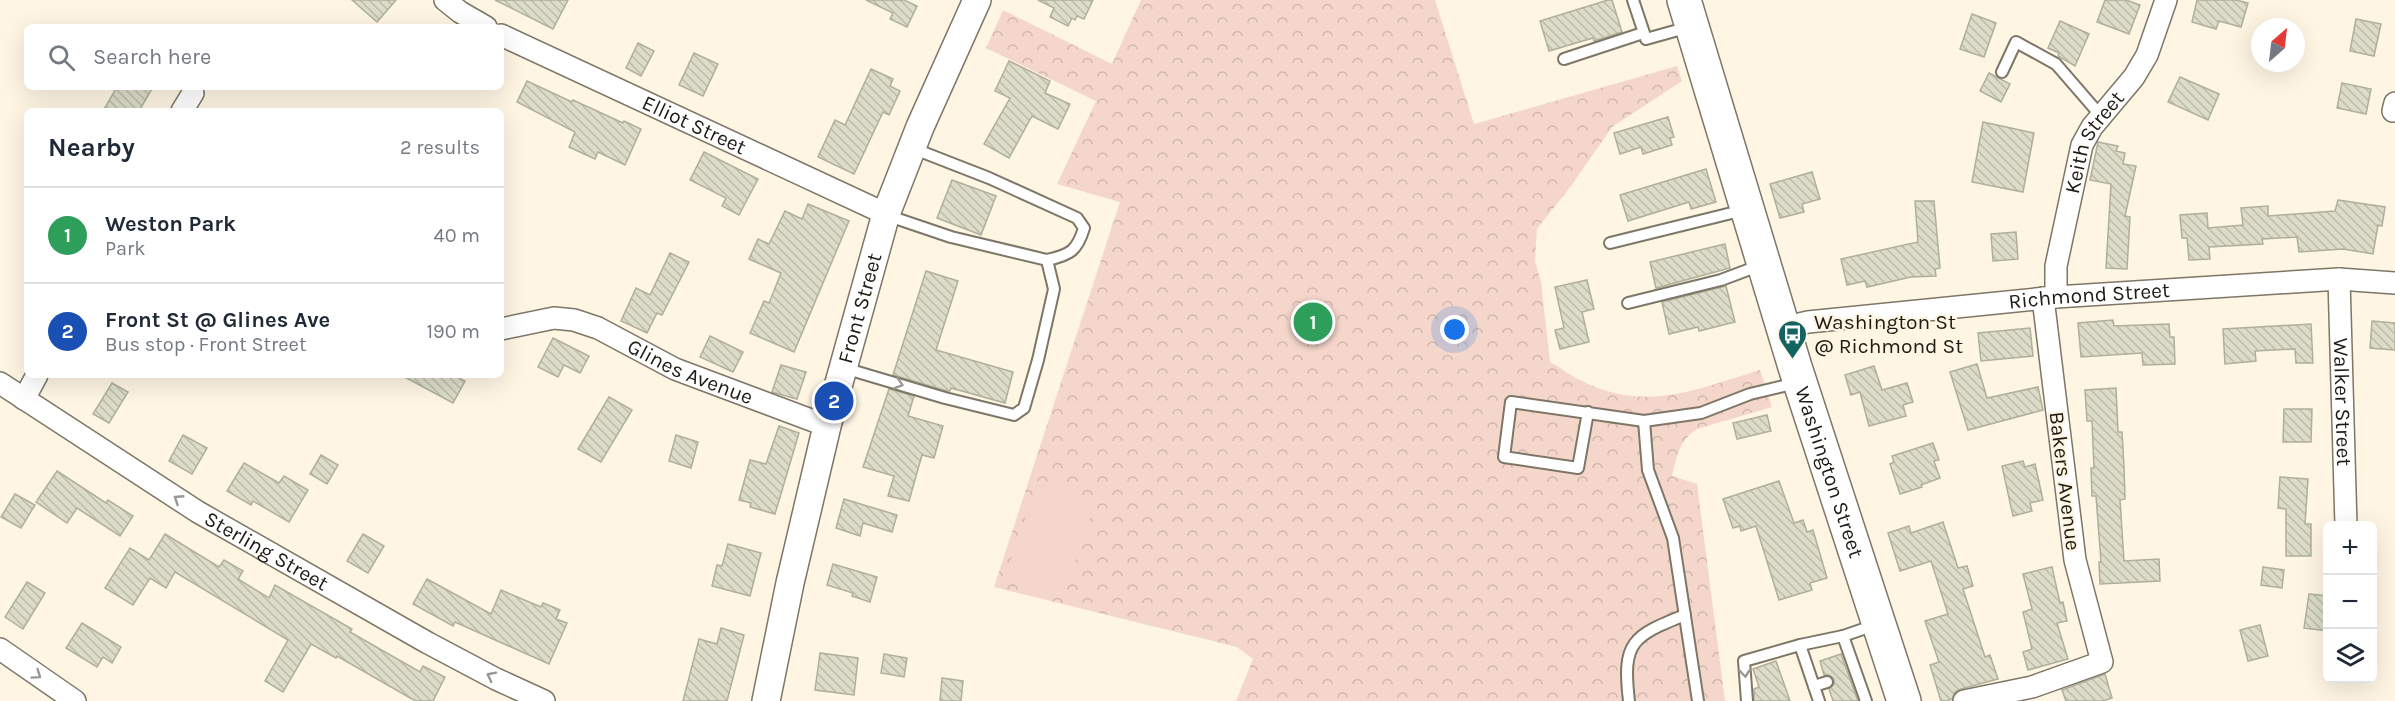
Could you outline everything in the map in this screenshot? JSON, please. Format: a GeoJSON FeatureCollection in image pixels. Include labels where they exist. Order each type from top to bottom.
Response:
{"type":"FeatureCollection","features":[{"type":"Feature","properties":{"kind":"main road","name":"Washington Street"},"geometry":{"type":"LineString","coordinates":[[1688,13],[1800,382],[1904,701]]}},
{"type":"Feature","properties":{"kind":"street"},"geometry":{"type":"LineString","coordinates":[[445,0],[481,24]]}},
{"type":"Feature","properties":{"kind":"street","name":"Front Street"},"geometry":{"type":"LineString","coordinates":[[766,701],[790,584],[827,426],[886,214],[912,148],[977,0]]}},
{"type":"Feature","properties":{"kind":"street","name":"Keith Street"},"geometry":{"type":"LineString","coordinates":[[2049,297],[2078,155],[2086,135],[2130,82],[2146,56],[2166,0]]}},
{"type":"Feature","properties":{"kind":"street","name":"Elliot Street"},"geometry":{"type":"LineString","coordinates":[[504,37],[886,214]]}},
{"type":"Feature","properties":{"kind":"street","name":"Richmond Street"},"geometry":{"type":"LineString","coordinates":[[1784,328],[1808,322],[2049,297],[2339,279],[2395,283]]}},
{"type":"Feature","properties":{"kind":"street","name":"Walker Street"},"geometry":{"type":"LineString","coordinates":[[2339,279],[2346,521]]}},
{"type":"Feature","properties":{"kind":"street","name":"Bakers Avenue"},"geometry":{"type":"LineString","coordinates":[[1964,701],[2032,687],[2102,662],[2075,560],[2049,297]]}},
{"type":"Feature","properties":{"kind":"street","name":"Glines Avenue"},"geometry":{"type":"LineString","coordinates":[[504,328],[554,318],[574,320],[598,328],[675,369],[827,426]]}},
{"type":"Feature","properties":{"kind":"street"},"geometry":{"type":"LineString","coordinates":[[24,399],[35,378]]}},
{"type":"Feature","properties":{"kind":"street","name":"Sterling Street"},"geometry":{"type":"LineString","coordinates":[[0,383],[208,518],[428,643],[544,701]]}},
{"type":"Feature","properties":{"kind":"street"},"geometry":{"type":"LineString","coordinates":[[0,649],[75,701]]}},
{"type":"Feature","properties":{"kind":"lane"},"geometry":{"type":"LineString","coordinates":[[1633,0],[1646,39],[1688,13]]}},
{"type":"Feature","properties":{"kind":"lane"},"geometry":{"type":"LineString","coordinates":[[1564,59],[1643,33]]}},
{"type":"Feature","properties":{"kind":"lane"},"geometry":{"type":"LineString","coordinates":[[2002,72],[2016,42],[2056,64],[2101,116]]}},
{"type":"Feature","properties":{"kind":"lane"},"geometry":{"type":"LineString","coordinates":[[886,214],[951,237],[1047,260],[1065,256],[1079,244],[1084,228],[1077,218],[989,178],[912,148]]}},
{"type":"Feature","properties":{"kind":"lane"},"geometry":{"type":"LineString","coordinates":[[1610,243],[1747,210]]}},
{"type":"Feature","properties":{"kind":"lane"},"geometry":{"type":"LineString","coordinates":[[843,368],[945,398],[1014,415],[1024,408],[1038,360],[1054,289],[1047,260]]}},
{"type":"Feature","properties":{"kind":"lane"},"geometry":{"type":"LineString","coordinates":[[1628,303],[1721,280],[1764,264]]}},
{"type":"Feature","properties":{"kind":"lane"},"geometry":{"type":"LineString","coordinates":[[1588,412],[1578,468],[1504,457],[1511,402],[1588,412],[1644,421],[1701,413],[1750,393],[1800,382]]}},
{"type":"Feature","properties":{"kind":"lane"},"geometry":{"type":"LineString","coordinates":[[1644,421],[1648,470],[1673,538],[1698,701]]}},
{"type":"Feature","properties":{"kind":"lane"},"geometry":{"type":"LineString","coordinates":[[1629,701],[1626,675],[1629,651],[1648,630],[1685,615]]}},
{"type":"Feature","properties":{"kind":"lane"},"geometry":{"type":"LineString","coordinates":[[1747,701],[1744,661],[1800,645],[1843,636],[1878,624]]}},
{"type":"Feature","properties":{"kind":"lane"},"geometry":{"type":"LineString","coordinates":[[1843,636],[1854,674],[1866,701]]}},
{"type":"Feature","properties":{"kind":"lane"},"geometry":{"type":"LineString","coordinates":[[1800,645],[1819,701]]}},
{"type":"Feature","properties":{"kind":"lane"},"geometry":{"type":"LineString","coordinates":[[1814,686],[1827,682]]}},
{"type":"Feature","properties":{"kind":"green space"},"geometry":{"type":"Polygon","coordinates":[[[1141,0],[1435,0],[1474,124],[1677,66],[1682,81],[1612,127],[1571,186],[1537,229],[1535,261],[1541,282],[1550,362],[1582,381],[1605,390],[1650,397],[1693,390],[1760,370],[1772,407],[1697,429],[1691,433],[1682,444],[1672,476],[1697,484],[1725,701],[1236,701],[1253,659],[1237,647],[994,587],[1120,202],[1057,184],[1096,101],[986,48],[1003,10],[1112,64],[1141,0]]]}},
{"type":"Feature","properties":{"kind":"green space"},"geometry":{"type":"Polygon","coordinates":[[[1038,481],[1096,501],[1063,598],[1005,578],[1038,481]]]}},
{"type":"Feature","properties":{"kind":"building"},"geometry":{"type":"Polygon","coordinates":[[[352,0],[396,0],[377,22],[352,0]]]}},
{"type":"Feature","properties":{"kind":"building"},"geometry":{"type":"Polygon","coordinates":[[[495,0],[568,0],[553,29],[495,0]]]}},
{"type":"Feature","properties":{"kind":"building"},"geometry":{"type":"Polygon","coordinates":[[[866,0],[904,0],[917,6],[907,27],[890,19],[893,13],[866,0]]]}},
{"type":"Feature","properties":{"kind":"building"},"geometry":{"type":"Polygon","coordinates":[[[1038,0],[1093,0],[1084,19],[1077,16],[1075,20],[1072,18],[1068,26],[1050,17],[1054,8],[1038,0]]]}},
{"type":"Feature","properties":{"kind":"building"},"geometry":{"type":"Polygon","coordinates":[[[1612,0],[1622,32],[1549,51],[1540,21],[1612,0]]]}},
{"type":"Feature","properties":{"kind":"building"},"geometry":{"type":"Polygon","coordinates":[[[2105,0],[2126,0],[2140,5],[2129,34],[2097,22],[2105,0]]]}},
{"type":"Feature","properties":{"kind":"building"},"geometry":{"type":"Polygon","coordinates":[[[2197,0],[2236,0],[2248,3],[2241,27],[2219,21],[2216,29],[2192,22],[2197,0]]]}},
{"type":"Feature","properties":{"kind":"building"},"geometry":{"type":"Polygon","coordinates":[[[1972,14],[1996,23],[1984,57],[1960,49],[1972,14]]]}},
{"type":"Feature","properties":{"kind":"building"},"geometry":{"type":"Polygon","coordinates":[[[2356,19],[2381,24],[2374,56],[2350,51],[2356,19]]]}},
{"type":"Feature","properties":{"kind":"building"},"geometry":{"type":"Polygon","coordinates":[[[2060,21],[2089,34],[2075,66],[2058,56],[2059,53],[2048,48],[2060,21]]]}},
{"type":"Feature","properties":{"kind":"building"},"geometry":{"type":"Polygon","coordinates":[[[638,43],[654,51],[641,76],[626,68],[638,43]]]}},
{"type":"Feature","properties":{"kind":"building"},"geometry":{"type":"Polygon","coordinates":[[[694,53],[718,64],[703,96],[679,85],[694,53]]]}},
{"type":"Feature","properties":{"kind":"building"},"geometry":{"type":"Polygon","coordinates":[[[1009,61],[1050,81],[1045,93],[1070,104],[1058,129],[1032,116],[1009,158],[984,144],[1010,98],[995,91],[1009,61]]]}},
{"type":"Feature","properties":{"kind":"building"},"geometry":{"type":"Polygon","coordinates":[[[871,69],[893,79],[890,86],[900,91],[889,115],[883,112],[854,174],[818,157],[835,120],[845,125],[871,69]]]}},
{"type":"Feature","properties":{"kind":"building"},"geometry":{"type":"Polygon","coordinates":[[[1989,73],[2010,84],[2001,102],[1980,91],[1989,73]]]}},
{"type":"Feature","properties":{"kind":"building"},"geometry":{"type":"Polygon","coordinates":[[[2180,77],[2219,94],[2208,120],[2168,102],[2180,77]]]}},
{"type":"Feature","properties":{"kind":"building"},"geometry":{"type":"Polygon","coordinates":[[[527,81],[572,102],[573,100],[641,129],[625,165],[598,152],[595,159],[569,147],[575,132],[517,102],[527,81]]]}},
{"type":"Feature","properties":{"kind":"building"},"geometry":{"type":"Polygon","coordinates":[[[2342,83],[2371,89],[2366,114],[2337,108],[2342,83]]]}},
{"type":"Feature","properties":{"kind":"building"},"geometry":{"type":"Polygon","coordinates":[[[115,90],[151,90],[141,108],[105,108],[115,90]]]}},
{"type":"Feature","properties":{"kind":"building"},"geometry":{"type":"Polygon","coordinates":[[[1668,117],[1674,137],[1670,138],[1672,145],[1643,154],[1641,147],[1620,154],[1614,133],[1668,117]]]}},
{"type":"Feature","properties":{"kind":"building"},"geometry":{"type":"Polygon","coordinates":[[[1983,122],[2034,133],[2023,192],[1972,182],[1983,122]]]}},
{"type":"Feature","properties":{"kind":"building"},"geometry":{"type":"Polygon","coordinates":[[[2098,142],[2118,146],[2116,151],[2125,153],[2123,164],[2136,166],[2125,216],[2130,217],[2127,269],[2106,268],[2111,184],[2090,180],[2098,142]]]}},
{"type":"Feature","properties":{"kind":"building"},"geometry":{"type":"Polygon","coordinates":[[[704,152],[758,179],[739,215],[722,206],[726,198],[690,180],[704,152]]]}},
{"type":"Feature","properties":{"kind":"building"},"geometry":{"type":"Polygon","coordinates":[[[1706,169],[1716,202],[1691,209],[1689,202],[1628,221],[1620,195],[1706,169]]]}},
{"type":"Feature","properties":{"kind":"building"},"geometry":{"type":"Polygon","coordinates":[[[1812,172],[1820,199],[1802,204],[1804,212],[1780,218],[1770,184],[1812,172]]]}},
{"type":"Feature","properties":{"kind":"building"},"geometry":{"type":"Polygon","coordinates":[[[952,180],[996,196],[981,235],[937,218],[952,180]]]}},
{"type":"Feature","properties":{"kind":"building"},"geometry":{"type":"Polygon","coordinates":[[[2338,200],[2385,207],[2382,226],[2378,225],[2373,254],[2343,249],[2299,252],[2297,237],[2262,239],[2263,244],[2209,247],[2210,259],[2189,260],[2187,238],[2182,238],[2180,215],[2207,213],[2208,228],[2243,225],[2241,208],[2268,206],[2268,216],[2335,211],[2338,200]]]}},
{"type":"Feature","properties":{"kind":"building"},"geometry":{"type":"Polygon","coordinates":[[[1915,201],[1934,201],[1940,268],[1935,269],[1936,276],[1911,277],[1867,287],[1865,281],[1847,285],[1841,259],[1918,242],[1915,201]]]}},
{"type":"Feature","properties":{"kind":"building"},"geometry":{"type":"Polygon","coordinates":[[[808,204],[849,221],[794,352],[750,333],[764,301],[769,303],[781,273],[749,259],[758,239],[769,244],[785,211],[802,219],[808,204]]]}},
{"type":"Feature","properties":{"kind":"building"},"geometry":{"type":"Polygon","coordinates":[[[2016,232],[2018,259],[1993,261],[1991,234],[2016,232]]]}},
{"type":"Feature","properties":{"kind":"building"},"geometry":{"type":"Polygon","coordinates":[[[1725,244],[1730,268],[1656,288],[1650,262],[1725,244]]]}},
{"type":"Feature","properties":{"kind":"building"},"geometry":{"type":"Polygon","coordinates":[[[670,253],[689,262],[662,315],[657,313],[647,333],[621,321],[636,288],[650,295],[670,253]]]}},
{"type":"Feature","properties":{"kind":"building"},"geometry":{"type":"Polygon","coordinates":[[[926,271],[958,281],[936,350],[1013,372],[1005,403],[951,388],[947,391],[893,375],[926,271]]]}},
{"type":"Feature","properties":{"kind":"building"},"geometry":{"type":"Polygon","coordinates":[[[1587,280],[1594,309],[1582,312],[1589,342],[1560,349],[1555,330],[1564,328],[1555,287],[1587,280]]]}},
{"type":"Feature","properties":{"kind":"building"},"geometry":{"type":"Polygon","coordinates":[[[1726,286],[1735,322],[1699,331],[1698,327],[1669,334],[1662,302],[1726,286]]]}},
{"type":"Feature","properties":{"kind":"building"},"geometry":{"type":"Polygon","coordinates":[[[2113,320],[2114,326],[2169,324],[2170,337],[2174,337],[2175,364],[2143,365],[2142,353],[2081,357],[2078,323],[2113,320]]]}},
{"type":"Feature","properties":{"kind":"building"},"geometry":{"type":"Polygon","coordinates":[[[2372,321],[2395,323],[2395,350],[2370,348],[2372,321]]]}},
{"type":"Feature","properties":{"kind":"building"},"geometry":{"type":"Polygon","coordinates":[[[2311,324],[2313,363],[2296,363],[2295,349],[2255,351],[2256,361],[2225,364],[2223,329],[2311,324]]]}},
{"type":"Feature","properties":{"kind":"building"},"geometry":{"type":"Polygon","coordinates":[[[2030,328],[2033,356],[1981,361],[1978,333],[2030,328]]]}},
{"type":"Feature","properties":{"kind":"building"},"geometry":{"type":"Polygon","coordinates":[[[710,336],[743,352],[733,372],[700,357],[710,336]]]}},
{"type":"Feature","properties":{"kind":"building"},"geometry":{"type":"Polygon","coordinates":[[[553,338],[589,356],[580,373],[564,365],[558,377],[538,367],[553,338]]]}},
{"type":"Feature","properties":{"kind":"building"},"geometry":{"type":"Polygon","coordinates":[[[1977,364],[1987,398],[2038,387],[2043,410],[1968,430],[1950,372],[1977,364]]]}},
{"type":"Feature","properties":{"kind":"building"},"geometry":{"type":"Polygon","coordinates":[[[781,365],[806,372],[797,399],[772,392],[781,365]]]}},
{"type":"Feature","properties":{"kind":"building"},"geometry":{"type":"Polygon","coordinates":[[[1874,366],[1882,390],[1907,383],[1913,402],[1903,405],[1906,416],[1869,426],[1860,392],[1851,395],[1845,375],[1874,366]]]}},
{"type":"Feature","properties":{"kind":"building"},"geometry":{"type":"Polygon","coordinates":[[[407,378],[459,378],[465,381],[453,403],[407,378]]]}},
{"type":"Feature","properties":{"kind":"building"},"geometry":{"type":"Polygon","coordinates":[[[112,383],[128,392],[109,423],[93,414],[112,383]]]}},
{"type":"Feature","properties":{"kind":"building"},"geometry":{"type":"Polygon","coordinates":[[[2116,388],[2118,432],[2122,432],[2124,466],[2125,499],[2120,500],[2124,561],[2159,559],[2160,581],[2100,584],[2099,562],[2101,562],[2096,496],[2092,496],[2091,468],[2094,468],[2092,421],[2087,421],[2085,390],[2116,388]]]}},
{"type":"Feature","properties":{"kind":"building"},"geometry":{"type":"Polygon","coordinates":[[[889,389],[914,396],[908,416],[943,426],[934,458],[922,455],[909,501],[888,496],[894,476],[863,467],[889,389]]]}},
{"type":"Feature","properties":{"kind":"building"},"geometry":{"type":"Polygon","coordinates":[[[609,397],[632,410],[601,462],[578,449],[609,397]]]}},
{"type":"Feature","properties":{"kind":"building"},"geometry":{"type":"Polygon","coordinates":[[[2284,409],[2312,409],[2311,442],[2283,442],[2284,409]]]}},
{"type":"Feature","properties":{"kind":"building"},"geometry":{"type":"Polygon","coordinates":[[[1767,415],[1771,431],[1737,439],[1733,423],[1767,415]]]}},
{"type":"Feature","properties":{"kind":"building"},"geometry":{"type":"Polygon","coordinates":[[[779,426],[799,433],[775,514],[750,507],[751,503],[739,500],[750,460],[766,464],[779,426]]]}},
{"type":"Feature","properties":{"kind":"building"},"geometry":{"type":"Polygon","coordinates":[[[183,435],[207,448],[192,474],[169,461],[183,435]]]}},
{"type":"Feature","properties":{"kind":"building"},"geometry":{"type":"Polygon","coordinates":[[[676,435],[698,442],[691,468],[669,461],[676,435]]]}},
{"type":"Feature","properties":{"kind":"building"},"geometry":{"type":"Polygon","coordinates":[[[1933,443],[1939,460],[1934,461],[1940,478],[1900,494],[1890,464],[1894,462],[1892,456],[1933,443]]]}},
{"type":"Feature","properties":{"kind":"building"},"geometry":{"type":"Polygon","coordinates":[[[321,455],[338,465],[327,484],[310,474],[321,455]]]}},
{"type":"Feature","properties":{"kind":"building"},"geometry":{"type":"Polygon","coordinates":[[[2023,461],[2025,467],[2035,464],[2043,500],[2030,503],[2032,511],[2013,516],[2002,466],[2023,461]]]}},
{"type":"Feature","properties":{"kind":"building"},"geometry":{"type":"Polygon","coordinates":[[[244,463],[279,483],[284,476],[308,490],[289,522],[253,501],[251,505],[227,491],[244,463]]]}},
{"type":"Feature","properties":{"kind":"building"},"geometry":{"type":"Polygon","coordinates":[[[57,471],[106,503],[108,500],[133,516],[120,536],[77,508],[67,523],[36,502],[57,471]]]}},
{"type":"Feature","properties":{"kind":"building"},"geometry":{"type":"Polygon","coordinates":[[[2280,477],[2308,479],[2305,524],[2311,524],[2311,556],[2286,556],[2286,509],[2278,508],[2280,477]]]}},
{"type":"Feature","properties":{"kind":"building"},"geometry":{"type":"Polygon","coordinates":[[[1779,481],[1794,523],[1803,520],[1807,532],[1813,530],[1827,578],[1810,583],[1812,590],[1779,600],[1756,526],[1741,531],[1740,526],[1733,528],[1723,499],[1779,481]]]}},
{"type":"Feature","properties":{"kind":"building"},"geometry":{"type":"Polygon","coordinates":[[[15,494],[35,505],[21,528],[1,517],[15,494]]]}},
{"type":"Feature","properties":{"kind":"building"},"geometry":{"type":"Polygon","coordinates":[[[844,499],[897,515],[892,532],[863,523],[860,536],[836,528],[844,499]]]}},
{"type":"Feature","properties":{"kind":"building"},"geometry":{"type":"Polygon","coordinates":[[[1943,522],[1958,568],[1967,566],[1973,586],[1963,589],[1985,657],[1990,655],[1998,679],[1961,689],[1955,692],[1952,699],[1946,701],[1941,701],[1930,665],[1939,662],[1925,621],[1948,614],[1931,561],[1900,571],[1888,533],[1909,526],[1911,533],[1943,522]]]}},
{"type":"Feature","properties":{"kind":"building"},"geometry":{"type":"Polygon","coordinates":[[[165,534],[219,567],[224,560],[243,571],[238,579],[269,598],[275,585],[352,629],[350,632],[420,672],[423,666],[445,677],[433,701],[412,699],[337,656],[336,658],[311,644],[283,692],[265,681],[288,640],[175,572],[166,588],[150,578],[133,605],[105,588],[130,548],[149,560],[165,534]]]}},
{"type":"Feature","properties":{"kind":"building"},"geometry":{"type":"Polygon","coordinates":[[[363,534],[384,546],[368,573],[347,561],[363,534]]]}},
{"type":"Feature","properties":{"kind":"building"},"geometry":{"type":"Polygon","coordinates":[[[728,544],[761,553],[750,596],[712,586],[717,565],[722,566],[728,544]]]}},
{"type":"Feature","properties":{"kind":"building"},"geometry":{"type":"Polygon","coordinates":[[[833,564],[877,577],[870,602],[852,596],[853,593],[827,585],[833,564]]]}},
{"type":"Feature","properties":{"kind":"building"},"geometry":{"type":"Polygon","coordinates":[[[2052,567],[2060,603],[2063,602],[2067,621],[2057,623],[2068,659],[2028,670],[2023,652],[2032,649],[2023,612],[2032,609],[2023,574],[2052,567]]]}},
{"type":"Feature","properties":{"kind":"building"},"geometry":{"type":"Polygon","coordinates":[[[2263,567],[2284,570],[2282,588],[2261,585],[2263,567]]]}},
{"type":"Feature","properties":{"kind":"building"},"geometry":{"type":"Polygon","coordinates":[[[427,579],[491,614],[501,590],[541,607],[543,603],[560,610],[556,619],[567,623],[549,664],[455,622],[453,626],[413,604],[427,579]]]}},
{"type":"Feature","properties":{"kind":"building"},"geometry":{"type":"Polygon","coordinates":[[[27,582],[45,593],[23,629],[5,617],[27,582]]]}},
{"type":"Feature","properties":{"kind":"building"},"geometry":{"type":"Polygon","coordinates":[[[2309,594],[2323,595],[2323,630],[2304,628],[2309,594]]]}},
{"type":"Feature","properties":{"kind":"building"},"geometry":{"type":"Polygon","coordinates":[[[82,623],[121,647],[112,663],[103,657],[97,667],[66,648],[82,623]]]}},
{"type":"Feature","properties":{"kind":"building"},"geometry":{"type":"Polygon","coordinates":[[[2260,625],[2268,656],[2248,661],[2240,630],[2260,625]]]}},
{"type":"Feature","properties":{"kind":"building"},"geometry":{"type":"Polygon","coordinates":[[[721,628],[744,635],[727,701],[683,701],[699,639],[717,644],[721,628]]]}},
{"type":"Feature","properties":{"kind":"building"},"geometry":{"type":"Polygon","coordinates":[[[820,653],[858,658],[854,695],[815,690],[820,653]]]}},
{"type":"Feature","properties":{"kind":"building"},"geometry":{"type":"Polygon","coordinates":[[[884,654],[907,658],[904,677],[881,673],[884,654]]]}},
{"type":"Feature","properties":{"kind":"building"},"geometry":{"type":"Polygon","coordinates":[[[1841,654],[1858,701],[1833,701],[1829,689],[1834,684],[1834,679],[1829,675],[1824,675],[1820,661],[1841,654]]]}},
{"type":"Feature","properties":{"kind":"building"},"geometry":{"type":"Polygon","coordinates":[[[1776,661],[1790,701],[1754,701],[1754,689],[1759,687],[1753,669],[1776,661]]]}},
{"type":"Feature","properties":{"kind":"building"},"geometry":{"type":"Polygon","coordinates":[[[2105,674],[2112,698],[2103,701],[2066,701],[2062,690],[2105,674]]]}},
{"type":"Feature","properties":{"kind":"building"},"geometry":{"type":"Polygon","coordinates":[[[942,678],[963,681],[961,701],[940,701],[942,678]]]}},
{"type":"Feature","properties":{"kind":"place","name":"Weston Park"},"geometry":{"type":"Point","coordinates":[1313,322]}},
{"type":"Feature","properties":{"kind":"place","name":"Washington St @ Richmond St"},"geometry":{"type":"Point","coordinates":[1793,360]}},
{"type":"Feature","properties":{"kind":"place","name":"Front St @ Glines Ave"},"geometry":{"type":"Point","coordinates":[834,401]}}]}
